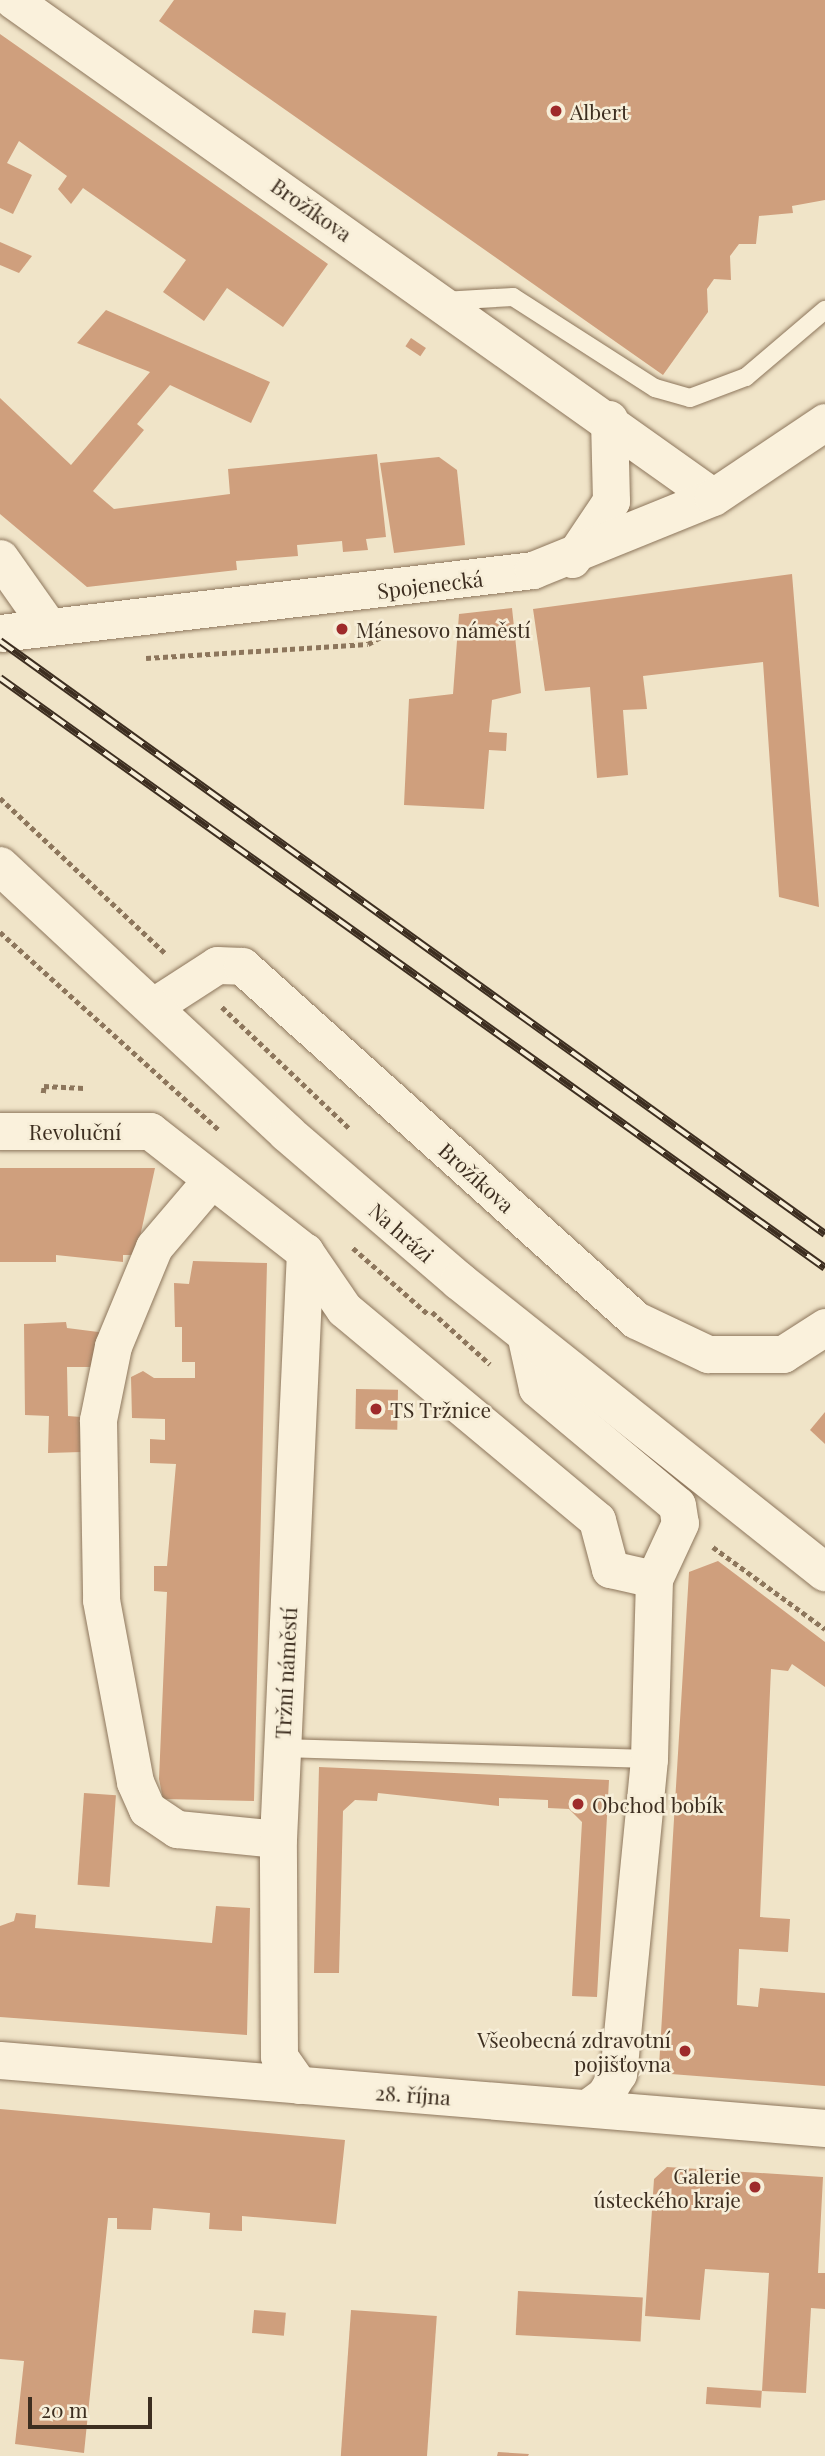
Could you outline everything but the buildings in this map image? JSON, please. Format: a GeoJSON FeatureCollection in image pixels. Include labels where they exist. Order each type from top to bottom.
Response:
{"type":"FeatureCollection","features":[{"type":"Feature","properties":{"kind":"main road","name":"Na hrázi"},"geometry":{"type":"LineString","coordinates":[[0,866],[152,1007],[526,1338],[825,1572]]}},
{"type":"Feature","properties":{"kind":"street","name":"Brožíkova"},"geometry":{"type":"LineString","coordinates":[[13,0],[443,301],[713,496]]}},
{"type":"Feature","properties":{"kind":"street"},"geometry":{"type":"LineString","coordinates":[[571,559],[611,501],[609,419]]}},
{"type":"Feature","properties":{"kind":"street","name":"Spojenecká"},"geometry":{"type":"LineString","coordinates":[[0,633],[452,582],[571,559],[713,496],[825,422]]}},
{"type":"Feature","properties":{"kind":"street"},"geometry":{"type":"LineString","coordinates":[[0,558],[48,626]]}},
{"type":"Feature","properties":{"kind":"street","name":"Brožíkova"},"geometry":{"type":"LineString","coordinates":[[152,1007],[217,965],[242,967],[636,1320],[708,1354],[782,1354],[825,1327]]}},
{"type":"Feature","properties":{"kind":"street","name":"Revoluční"},"geometry":{"type":"LineString","coordinates":[[0,1131],[150,1131],[211,1180]]}},
{"type":"Feature","properties":{"kind":"street"},"geometry":{"type":"LineString","coordinates":[[278,1839],[177,1829],[147,1809],[135,1782],[101,1600],[98,1420],[113,1346],[154,1247],[211,1180],[305,1252],[344,1309],[597,1520],[610,1569],[654,1579]]}},
{"type":"Feature","properties":{"kind":"street","name":"Tržní náměstí"},"geometry":{"type":"LineString","coordinates":[[299,2085],[279,2056],[278,1839],[305,1252]]}},
{"type":"Feature","properties":{"kind":"street"},"geometry":{"type":"LineString","coordinates":[[526,1338],[537,1388],[677,1505],[680,1523],[654,1579],[649,1759],[618,2073],[605,2095],[587,2108]]}},
{"type":"Feature","properties":{"kind":"street","name":"28. října"},"geometry":{"type":"LineString","coordinates":[[0,2060],[825,2128]]}},
{"type":"Feature","properties":{"kind":"lane"},"geometry":{"type":"LineString","coordinates":[[443,301],[513,297],[655,388],[690,398],[746,377],[825,310]]}},
{"type":"Feature","properties":{"kind":"lane"},"geometry":{"type":"LineString","coordinates":[[282,1748],[649,1759]]}},
{"type":"Feature","properties":{"kind":"path"},"geometry":{"type":"LineString","coordinates":[[153,661],[368,644]]}},
{"type":"Feature","properties":{"kind":"railway"},"geometry":{"type":"LineString","coordinates":[[0,641],[825,1234]]}},
{"type":"Feature","properties":{"kind":"railway"},"geometry":{"type":"LineString","coordinates":[[0,678],[825,1268]]}},
{"type":"Feature","properties":{"kind":"place","name":"Albert"},"geometry":{"type":"Point","coordinates":[556,111]}},
{"type":"Feature","properties":{"kind":"place","name":"Mánesovo náměstí"},"geometry":{"type":"Point","coordinates":[342,629]}},
{"type":"Feature","properties":{"kind":"place","name":"TS Tržnice"},"geometry":{"type":"Point","coordinates":[376,1409]}},
{"type":"Feature","properties":{"kind":"place","name":"Obchod bobík"},"geometry":{"type":"Point","coordinates":[578,1804]}},
{"type":"Feature","properties":{"kind":"place","name":"Všeobecná zdravotní pojišťovna"},"geometry":{"type":"Point","coordinates":[685,2051]}},
{"type":"Feature","properties":{"kind":"place","name":"Galerie ústeckého kraje"},"geometry":{"type":"Point","coordinates":[755,2187]}}]}
